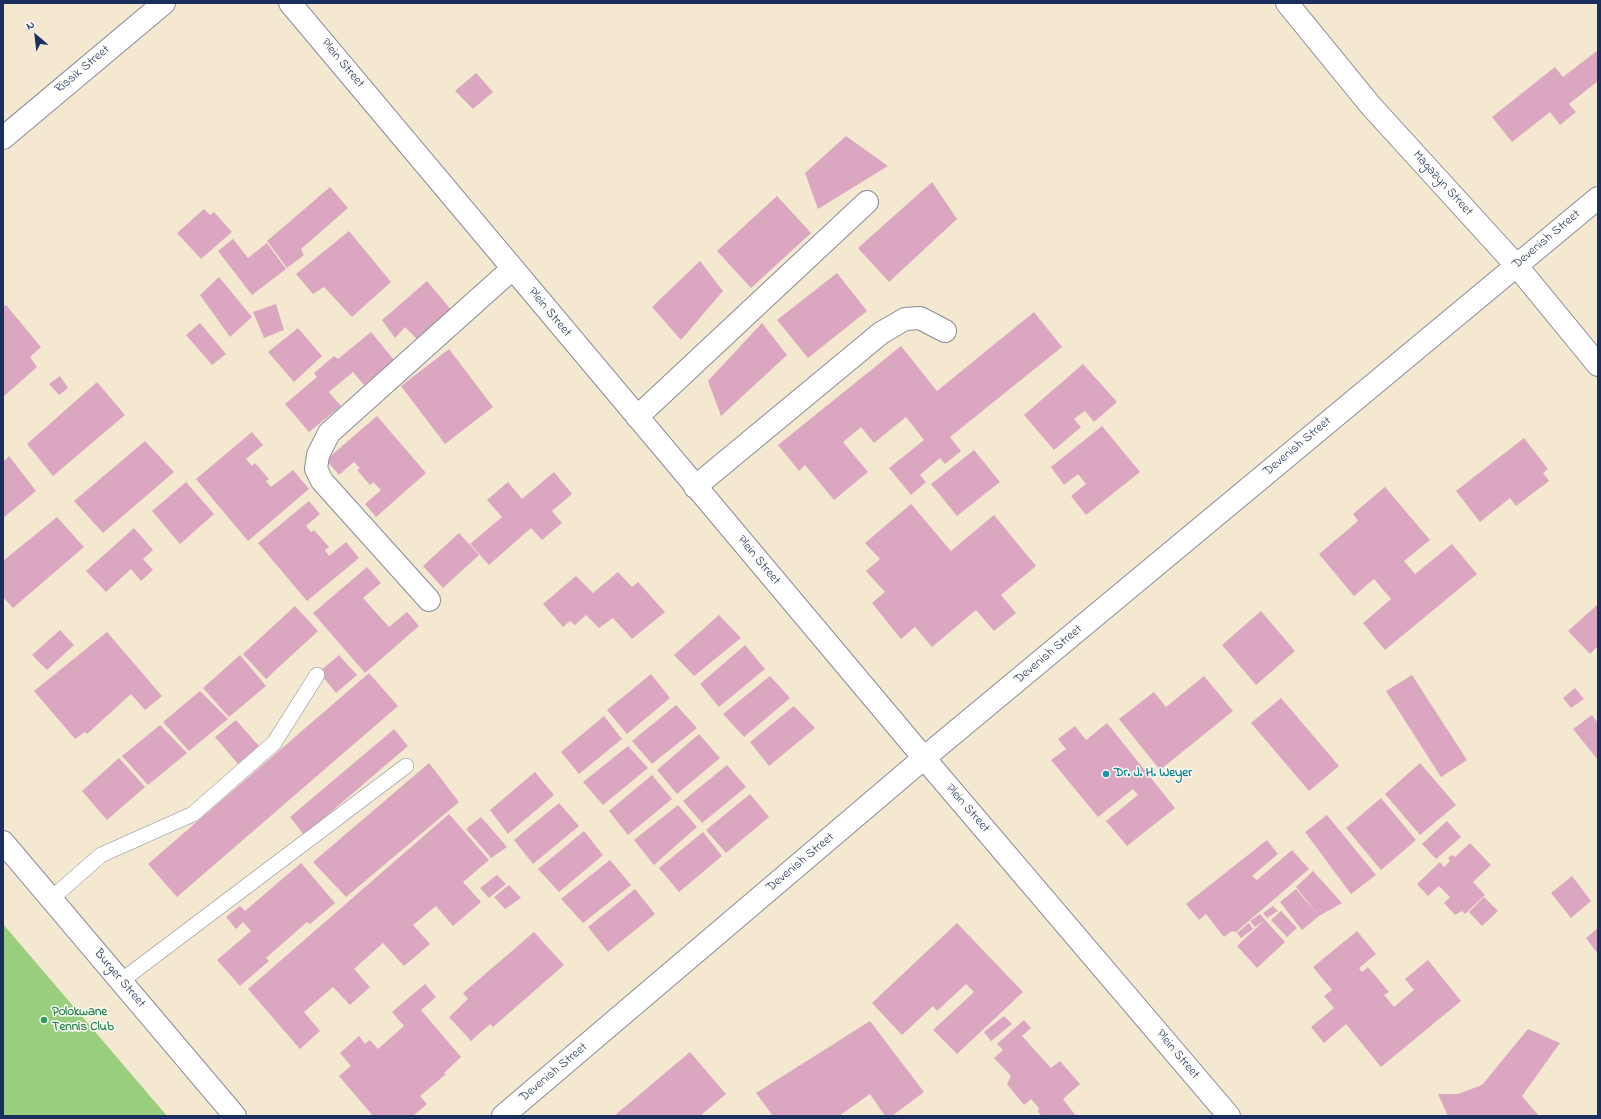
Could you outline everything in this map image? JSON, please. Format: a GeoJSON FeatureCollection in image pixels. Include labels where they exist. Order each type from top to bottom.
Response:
{"type":"FeatureCollection","features":[{"type":"Feature","properties":{"kind":"street","name":"Rissik Street"},"geometry":{"type":"LineString","coordinates":[[3,138],[164,3]]}},
{"type":"Feature","properties":{"kind":"street","name":"Plein Street"},"geometry":{"type":"LineString","coordinates":[[290,3],[636,417],[1229,1116]]}},
{"type":"Feature","properties":{"kind":"street","name":"Magazyn Street"},"geometry":{"type":"LineString","coordinates":[[1287,3],[1371,106],[1516,266],[1598,365]]}},
{"type":"Feature","properties":{"kind":"street","name":"Devenish Street"},"geometry":{"type":"LineString","coordinates":[[503,1116],[924,758],[1598,198]]}},
{"type":"Feature","properties":{"kind":"street"},"geometry":{"type":"LineString","coordinates":[[636,417],[867,202]]}},
{"type":"Feature","properties":{"kind":"street"},"geometry":{"type":"LineString","coordinates":[[429,600],[322,481],[316,469],[318,455],[329,433],[512,269]]}},
{"type":"Feature","properties":{"kind":"street"},"geometry":{"type":"LineString","coordinates":[[695,486],[881,333],[905,319],[920,318],[945,331]]}},
{"type":"Feature","properties":{"kind":"street","name":"Burger Street"},"geometry":{"type":"LineString","coordinates":[[3,842],[235,1116]]}},
{"type":"Feature","properties":{"kind":"lane"},"geometry":{"type":"LineString","coordinates":[[51,899],[101,855],[193,814],[274,743],[317,675]]}},
{"type":"Feature","properties":{"kind":"lane"},"geometry":{"type":"LineString","coordinates":[[121,982],[406,766]]}},
{"type":"Feature","properties":{"kind":"green space","name":"Polokwane Tennis Club"},"geometry":{"type":"Polygon","coordinates":[[[3,924],[167,1116],[3,1116],[3,924]]]}},
{"type":"Feature","properties":{"kind":"building"},"geometry":{"type":"Polygon","coordinates":[[[1598,50],[1598,81],[1569,104],[1576,112],[1560,125],[1550,112],[1512,142],[1492,117],[1555,67],[1563,77],[1598,50]]]}},
{"type":"Feature","properties":{"kind":"building"},"geometry":{"type":"Polygon","coordinates":[[[476,73],[493,92],[473,109],[455,91],[476,73]]]}},
{"type":"Feature","properties":{"kind":"building"},"geometry":{"type":"Polygon","coordinates":[[[846,136],[888,166],[818,209],[805,173],[846,136]]]}},
{"type":"Feature","properties":{"kind":"building"},"geometry":{"type":"Polygon","coordinates":[[[932,182],[957,219],[889,282],[858,248],[932,182]]]}},
{"type":"Feature","properties":{"kind":"building"},"geometry":{"type":"Polygon","coordinates":[[[330,187],[348,208],[301,249],[304,255],[287,268],[267,241],[330,187]]]}},
{"type":"Feature","properties":{"kind":"building"},"geometry":{"type":"Polygon","coordinates":[[[777,196],[811,233],[751,288],[717,251],[777,196]]]}},
{"type":"Feature","properties":{"kind":"building"},"geometry":{"type":"Polygon","coordinates":[[[204,209],[210,215],[214,212],[232,232],[201,259],[177,233],[204,209]]]}},
{"type":"Feature","properties":{"kind":"building"},"geometry":{"type":"Polygon","coordinates":[[[349,231],[391,282],[352,317],[324,287],[313,294],[296,274],[349,231]]]}},
{"type":"Feature","properties":{"kind":"building"},"geometry":{"type":"Polygon","coordinates":[[[233,239],[248,258],[267,243],[286,269],[252,295],[218,251],[233,239]]]}},
{"type":"Feature","properties":{"kind":"building"},"geometry":{"type":"Polygon","coordinates":[[[700,261],[723,291],[681,340],[652,307],[700,261]]]}},
{"type":"Feature","properties":{"kind":"building"},"geometry":{"type":"Polygon","coordinates":[[[837,273],[867,311],[808,358],[777,320],[837,273]]]}},
{"type":"Feature","properties":{"kind":"building"},"geometry":{"type":"Polygon","coordinates":[[[219,277],[252,317],[230,337],[200,295],[219,277]]]}},
{"type":"Feature","properties":{"kind":"building"},"geometry":{"type":"Polygon","coordinates":[[[427,281],[453,312],[419,341],[405,327],[395,338],[382,320],[427,281]]]}},
{"type":"Feature","properties":{"kind":"building"},"geometry":{"type":"Polygon","coordinates":[[[276,304],[284,330],[264,338],[253,312],[276,304]]]}},
{"type":"Feature","properties":{"kind":"building"},"geometry":{"type":"Polygon","coordinates":[[[6,305],[41,347],[30,357],[37,367],[3,397],[3,307],[6,305]]]}},
{"type":"Feature","properties":{"kind":"building"},"geometry":{"type":"Polygon","coordinates":[[[1034,312],[1062,347],[950,437],[961,451],[945,464],[940,458],[920,475],[926,482],[911,495],[889,468],[924,440],[906,417],[874,443],[861,427],[843,442],[868,472],[834,500],[805,465],[799,471],[778,445],[901,346],[937,391],[1034,312]]]}},
{"type":"Feature","properties":{"kind":"building"},"geometry":{"type":"Polygon","coordinates":[[[200,323],[226,354],[212,365],[186,335],[200,323]]]}},
{"type":"Feature","properties":{"kind":"building"},"geometry":{"type":"Polygon","coordinates":[[[762,323],[787,355],[721,416],[708,381],[762,323]]]}},
{"type":"Feature","properties":{"kind":"building"},"geometry":{"type":"Polygon","coordinates":[[[298,328],[322,356],[294,382],[268,352],[298,328]]]}},
{"type":"Feature","properties":{"kind":"building"},"geometry":{"type":"Polygon","coordinates":[[[371,332],[394,360],[364,385],[353,372],[329,392],[341,406],[309,432],[285,404],[317,377],[314,373],[334,356],[338,359],[371,332]]]}},
{"type":"Feature","properties":{"kind":"building"},"geometry":{"type":"Polygon","coordinates":[[[449,349],[493,407],[445,444],[401,386],[449,349]]]}},
{"type":"Feature","properties":{"kind":"building"},"geometry":{"type":"Polygon","coordinates":[[[1083,364],[1117,402],[1094,422],[1085,411],[1074,419],[1081,427],[1054,450],[1024,415],[1083,364]]]}},
{"type":"Feature","properties":{"kind":"building"},"geometry":{"type":"Polygon","coordinates":[[[60,376],[68,388],[59,395],[49,384],[60,376]]]}},
{"type":"Feature","properties":{"kind":"building"},"geometry":{"type":"Polygon","coordinates":[[[97,382],[125,415],[53,476],[27,444],[97,382]]]}},
{"type":"Feature","properties":{"kind":"building"},"geometry":{"type":"Polygon","coordinates":[[[377,416],[426,473],[376,517],[365,504],[381,490],[373,482],[370,485],[357,470],[360,468],[354,462],[339,475],[326,460],[377,416]]]}},
{"type":"Feature","properties":{"kind":"building"},"geometry":{"type":"Polygon","coordinates":[[[1102,426],[1140,472],[1086,515],[1071,496],[1086,484],[1078,474],[1064,485],[1051,467],[1102,426]]]}},
{"type":"Feature","properties":{"kind":"building"},"geometry":{"type":"Polygon","coordinates":[[[252,432],[263,445],[246,459],[252,466],[255,463],[269,479],[266,481],[271,487],[293,470],[309,489],[248,541],[196,479],[252,432]]]}},
{"type":"Feature","properties":{"kind":"building"},"geometry":{"type":"Polygon","coordinates":[[[1524,438],[1548,469],[1543,473],[1549,481],[1516,506],[1510,498],[1480,522],[1456,491],[1524,438]]]}},
{"type":"Feature","properties":{"kind":"building"},"geometry":{"type":"Polygon","coordinates":[[[145,441],[174,472],[103,533],[74,501],[145,441]]]}},
{"type":"Feature","properties":{"kind":"building"},"geometry":{"type":"Polygon","coordinates":[[[974,450],[1000,482],[957,516],[931,484],[974,450]]]}},
{"type":"Feature","properties":{"kind":"building"},"geometry":{"type":"Polygon","coordinates":[[[9,456],[36,491],[3,518],[3,462],[9,456]]]}},
{"type":"Feature","properties":{"kind":"building"},"geometry":{"type":"Polygon","coordinates":[[[554,472],[572,494],[552,511],[562,523],[542,540],[531,528],[489,565],[470,544],[502,517],[487,500],[508,482],[522,499],[554,472]]]}},
{"type":"Feature","properties":{"kind":"building"},"geometry":{"type":"Polygon","coordinates":[[[186,482],[214,514],[180,544],[152,511],[186,482]]]}},
{"type":"Feature","properties":{"kind":"building"},"geometry":{"type":"Polygon","coordinates":[[[1385,487],[1430,540],[1404,561],[1415,574],[1452,544],[1477,574],[1385,650],[1363,623],[1391,599],[1374,579],[1354,596],[1319,554],[1358,521],[1353,514],[1385,487]]]}},
{"type":"Feature","properties":{"kind":"building"},"geometry":{"type":"Polygon","coordinates":[[[309,501],[320,514],[306,526],[311,532],[314,530],[329,547],[325,550],[329,556],[346,542],[359,558],[307,601],[258,543],[309,501]]]}},
{"type":"Feature","properties":{"kind":"building"},"geometry":{"type":"Polygon","coordinates":[[[911,504],[951,551],[994,515],[1036,566],[1001,595],[1016,613],[994,631],[976,610],[932,647],[915,627],[901,639],[872,603],[885,592],[866,571],[880,559],[865,543],[911,504]]]}},
{"type":"Feature","properties":{"kind":"building"},"geometry":{"type":"Polygon","coordinates":[[[57,517],[84,547],[13,608],[3,597],[3,561],[57,517]]]}},
{"type":"Feature","properties":{"kind":"building"},"geometry":{"type":"Polygon","coordinates":[[[134,528],[153,550],[143,559],[153,570],[141,581],[131,569],[106,592],[86,571],[134,528]]]}},
{"type":"Feature","properties":{"kind":"building"},"geometry":{"type":"Polygon","coordinates":[[[459,533],[479,555],[443,588],[423,566],[459,533]]]}},
{"type":"Feature","properties":{"kind":"building"},"geometry":{"type":"Polygon","coordinates":[[[367,567],[381,583],[363,598],[389,627],[407,612],[419,626],[365,673],[313,613],[367,567]]]}},
{"type":"Feature","properties":{"kind":"building"},"geometry":{"type":"Polygon","coordinates":[[[618,572],[632,587],[638,582],[665,612],[632,639],[613,618],[599,628],[586,615],[575,625],[570,621],[563,627],[543,604],[576,576],[593,593],[618,572]]]}},
{"type":"Feature","properties":{"kind":"building"},"geometry":{"type":"Polygon","coordinates":[[[1598,604],[1598,646],[1590,654],[1568,631],[1598,604]]]}},
{"type":"Feature","properties":{"kind":"building"},"geometry":{"type":"Polygon","coordinates":[[[295,606],[318,631],[266,679],[243,654],[295,606]]]}},
{"type":"Feature","properties":{"kind":"building"},"geometry":{"type":"Polygon","coordinates":[[[1261,611],[1295,651],[1256,685],[1222,645],[1261,611]]]}},
{"type":"Feature","properties":{"kind":"building"},"geometry":{"type":"Polygon","coordinates":[[[719,615],[741,638],[694,676],[674,655],[719,615]]]}},
{"type":"Feature","properties":{"kind":"building"},"geometry":{"type":"Polygon","coordinates":[[[60,630],[74,645],[47,670],[32,655],[60,630]]]}},
{"type":"Feature","properties":{"kind":"building"},"geometry":{"type":"Polygon","coordinates":[[[107,632],[162,696],[145,710],[131,694],[87,734],[85,732],[75,739],[34,691],[107,632]]]}},
{"type":"Feature","properties":{"kind":"building"},"geometry":{"type":"Polygon","coordinates":[[[745,645],[765,669],[719,707],[700,684],[745,645]]]}},
{"type":"Feature","properties":{"kind":"building"},"geometry":{"type":"Polygon","coordinates":[[[240,655],[266,686],[229,717],[203,688],[240,655]]]}},
{"type":"Feature","properties":{"kind":"building"},"geometry":{"type":"Polygon","coordinates":[[[339,655],[357,675],[336,693],[319,672],[339,655]]]}},
{"type":"Feature","properties":{"kind":"building"},"geometry":{"type":"Polygon","coordinates":[[[369,673],[398,706],[177,897],[148,864],[369,673]]]}},
{"type":"Feature","properties":{"kind":"building"},"geometry":{"type":"Polygon","coordinates":[[[651,674],[670,698],[627,734],[607,710],[651,674]]]}},
{"type":"Feature","properties":{"kind":"building"},"geometry":{"type":"Polygon","coordinates":[[[1412,675],[1467,760],[1441,777],[1386,691],[1412,675]]]}},
{"type":"Feature","properties":{"kind":"building"},"geometry":{"type":"Polygon","coordinates":[[[770,676],[790,698],[744,737],[723,714],[770,676]]]}},
{"type":"Feature","properties":{"kind":"building"},"geometry":{"type":"Polygon","coordinates":[[[1204,676],[1233,711],[1160,770],[1119,719],[1154,692],[1166,707],[1204,676]]]}},
{"type":"Feature","properties":{"kind":"building"},"geometry":{"type":"Polygon","coordinates":[[[1575,688],[1584,699],[1571,708],[1563,698],[1575,688]]]}},
{"type":"Feature","properties":{"kind":"building"},"geometry":{"type":"Polygon","coordinates":[[[200,691],[228,719],[189,751],[163,722],[200,691]]]}},
{"type":"Feature","properties":{"kind":"building"},"geometry":{"type":"Polygon","coordinates":[[[1281,698],[1339,766],[1309,791],[1251,723],[1281,698]]]}},
{"type":"Feature","properties":{"kind":"building"},"geometry":{"type":"Polygon","coordinates":[[[676,705],[697,728],[652,764],[632,741],[676,705]]]}},
{"type":"Feature","properties":{"kind":"building"},"geometry":{"type":"Polygon","coordinates":[[[794,706],[815,728],[769,766],[750,742],[794,706]]]}},
{"type":"Feature","properties":{"kind":"building"},"geometry":{"type":"Polygon","coordinates":[[[1592,715],[1598,723],[1598,760],[1573,729],[1592,715]]]}},
{"type":"Feature","properties":{"kind":"building"},"geometry":{"type":"Polygon","coordinates":[[[604,716],[622,739],[579,774],[561,752],[604,716]]]}},
{"type":"Feature","properties":{"kind":"building"},"geometry":{"type":"Polygon","coordinates":[[[236,720],[259,746],[238,764],[215,737],[236,720]]]}},
{"type":"Feature","properties":{"kind":"building","name":"Dr. J. H. Weyer"},"geometry":{"type":"Polygon","coordinates":[[[1107,723],[1175,808],[1127,846],[1106,821],[1138,795],[1133,789],[1098,817],[1051,760],[1066,749],[1058,739],[1075,726],[1086,740],[1107,723]]]}},
{"type":"Feature","properties":{"kind":"building"},"geometry":{"type":"Polygon","coordinates":[[[160,725],[187,753],[148,785],[122,756],[160,725]]]}},
{"type":"Feature","properties":{"kind":"building"},"geometry":{"type":"Polygon","coordinates":[[[394,729],[408,746],[304,835],[290,817],[394,729]]]}},
{"type":"Feature","properties":{"kind":"building"},"geometry":{"type":"Polygon","coordinates":[[[699,734],[720,758],[677,794],[657,770],[699,734]]]}},
{"type":"Feature","properties":{"kind":"building"},"geometry":{"type":"Polygon","coordinates":[[[628,746],[648,768],[603,805],[583,782],[628,746]]]}},
{"type":"Feature","properties":{"kind":"building"},"geometry":{"type":"Polygon","coordinates":[[[119,758],[145,787],[107,820],[82,791],[119,758]]]}},
{"type":"Feature","properties":{"kind":"building"},"geometry":{"type":"Polygon","coordinates":[[[429,763],[459,802],[346,897],[313,862],[429,763]]]}},
{"type":"Feature","properties":{"kind":"building"},"geometry":{"type":"Polygon","coordinates":[[[1420,763],[1456,805],[1420,835],[1385,794],[1420,763]]]}},
{"type":"Feature","properties":{"kind":"building"},"geometry":{"type":"Polygon","coordinates":[[[727,765],[746,787],[702,823],[683,801],[727,765]]]}},
{"type":"Feature","properties":{"kind":"building"},"geometry":{"type":"Polygon","coordinates":[[[535,772],[554,795],[508,834],[490,810],[535,772]]]}},
{"type":"Feature","properties":{"kind":"building"},"geometry":{"type":"Polygon","coordinates":[[[652,775],[672,799],[628,835],[609,811],[652,775]]]}},
{"type":"Feature","properties":{"kind":"building"},"geometry":{"type":"Polygon","coordinates":[[[750,794],[769,817],[726,853],[706,830],[750,794]]]}},
{"type":"Feature","properties":{"kind":"building"},"geometry":{"type":"Polygon","coordinates":[[[1381,798],[1416,840],[1381,870],[1346,828],[1381,798]]]}},
{"type":"Feature","properties":{"kind":"building"},"geometry":{"type":"Polygon","coordinates":[[[559,803],[579,826],[533,864],[514,840],[559,803]]]}},
{"type":"Feature","properties":{"kind":"building"},"geometry":{"type":"Polygon","coordinates":[[[678,805],[697,827],[654,865],[634,840],[678,805]]]}},
{"type":"Feature","properties":{"kind":"building"},"geometry":{"type":"Polygon","coordinates":[[[449,814],[489,860],[463,882],[481,902],[453,926],[436,906],[413,925],[430,944],[404,966],[383,943],[354,969],[370,987],[350,1005],[333,987],[304,1012],[320,1031],[300,1049],[248,989],[449,814]]]}},
{"type":"Feature","properties":{"kind":"building"},"geometry":{"type":"Polygon","coordinates":[[[1327,815],[1376,875],[1351,894],[1305,832],[1327,815]]]}},
{"type":"Feature","properties":{"kind":"building"},"geometry":{"type":"Polygon","coordinates":[[[481,817],[507,847],[491,858],[466,829],[481,817]]]}},
{"type":"Feature","properties":{"kind":"building"},"geometry":{"type":"Polygon","coordinates":[[[1447,821],[1461,837],[1436,859],[1422,844],[1447,821]]]}},
{"type":"Feature","properties":{"kind":"building"},"geometry":{"type":"Polygon","coordinates":[[[584,831],[603,855],[559,892],[538,869],[584,831]]]}},
{"type":"Feature","properties":{"kind":"building"},"geometry":{"type":"Polygon","coordinates":[[[703,832],[722,856],[679,892],[659,868],[703,832]]]}},
{"type":"Feature","properties":{"kind":"building"},"geometry":{"type":"Polygon","coordinates":[[[1267,840],[1278,854],[1252,876],[1257,880],[1292,850],[1309,869],[1236,932],[1232,931],[1224,937],[1206,914],[1199,920],[1186,904],[1267,840]]]}},
{"type":"Feature","properties":{"kind":"building"},"geometry":{"type":"Polygon","coordinates":[[[1470,843],[1491,865],[1473,882],[1485,895],[1465,914],[1462,911],[1455,915],[1444,903],[1450,897],[1439,886],[1428,896],[1417,884],[1440,862],[1444,867],[1450,861],[1448,858],[1452,855],[1455,857],[1470,843]]]}},
{"type":"Feature","properties":{"kind":"building"},"geometry":{"type":"Polygon","coordinates":[[[610,860],[631,885],[583,923],[561,899],[610,860]]]}},
{"type":"Feature","properties":{"kind":"building"},"geometry":{"type":"Polygon","coordinates":[[[301,863],[335,903],[310,924],[307,922],[266,958],[269,961],[240,986],[217,960],[251,931],[243,922],[236,929],[226,917],[240,906],[245,911],[301,863]]]}},
{"type":"Feature","properties":{"kind":"building"},"geometry":{"type":"Polygon","coordinates":[[[1313,871],[1342,903],[1319,916],[1296,887],[1313,871]]]}},
{"type":"Feature","properties":{"kind":"building"},"geometry":{"type":"Polygon","coordinates":[[[497,875],[506,884],[489,898],[480,888],[497,875]]]}},
{"type":"Feature","properties":{"kind":"building"},"geometry":{"type":"Polygon","coordinates":[[[1572,876],[1591,901],[1571,918],[1551,893],[1572,876]]]}},
{"type":"Feature","properties":{"kind":"building"},"geometry":{"type":"Polygon","coordinates":[[[509,885],[521,898],[505,909],[494,897],[509,885]]]}},
{"type":"Feature","properties":{"kind":"building"},"geometry":{"type":"Polygon","coordinates":[[[635,889],[655,914],[608,952],[588,927],[635,889]]]}},
{"type":"Feature","properties":{"kind":"building"},"geometry":{"type":"Polygon","coordinates":[[[1296,889],[1319,916],[1302,930],[1280,902],[1296,889]]]}},
{"type":"Feature","properties":{"kind":"building"},"geometry":{"type":"Polygon","coordinates":[[[1484,897],[1498,911],[1482,926],[1469,912],[1484,897]]]}},
{"type":"Feature","properties":{"kind":"building"},"geometry":{"type":"Polygon","coordinates":[[[1273,906],[1278,911],[1267,918],[1263,913],[1273,906]]]}},
{"type":"Feature","properties":{"kind":"building"},"geometry":{"type":"Polygon","coordinates":[[[1281,911],[1297,928],[1287,937],[1271,920],[1281,911]]]}},
{"type":"Feature","properties":{"kind":"building"},"geometry":{"type":"Polygon","coordinates":[[[1260,914],[1265,920],[1255,927],[1250,921],[1260,914]]]}},
{"type":"Feature","properties":{"kind":"building"},"geometry":{"type":"Polygon","coordinates":[[[1265,920],[1285,942],[1257,968],[1237,946],[1265,920]]]}},
{"type":"Feature","properties":{"kind":"building"},"geometry":{"type":"Polygon","coordinates":[[[957,923],[1023,992],[957,1054],[933,1030],[974,992],[966,984],[937,1011],[933,1006],[902,1035],[872,1003],[957,923]]]}},
{"type":"Feature","properties":{"kind":"building"},"geometry":{"type":"Polygon","coordinates":[[[1249,923],[1253,929],[1241,938],[1237,933],[1249,923]]]}},
{"type":"Feature","properties":{"kind":"building"},"geometry":{"type":"Polygon","coordinates":[[[1598,928],[1598,954],[1586,938],[1598,928]]]}},
{"type":"Feature","properties":{"kind":"building"},"geometry":{"type":"Polygon","coordinates":[[[1357,931],[1376,954],[1359,968],[1362,972],[1368,967],[1389,992],[1384,995],[1394,1007],[1414,990],[1405,979],[1428,960],[1461,1001],[1381,1067],[1346,1024],[1324,1043],[1311,1027],[1334,1008],[1324,996],[1332,990],[1313,967],[1357,931]]]}},
{"type":"Feature","properties":{"kind":"building"},"geometry":{"type":"Polygon","coordinates":[[[534,932],[564,965],[493,1027],[490,1024],[471,1041],[449,1017],[468,999],[463,993],[534,932]]]}},
{"type":"Feature","properties":{"kind":"building"},"geometry":{"type":"Polygon","coordinates":[[[425,984],[436,997],[421,1010],[461,1057],[444,1073],[446,1074],[420,1096],[427,1104],[413,1116],[373,1116],[339,1076],[351,1066],[340,1053],[359,1036],[365,1044],[370,1040],[378,1049],[404,1026],[392,1012],[425,984]]]}},
{"type":"Feature","properties":{"kind":"building"},"geometry":{"type":"Polygon","coordinates":[[[1004,1016],[1012,1024],[991,1041],[984,1032],[1004,1016]]]}},
{"type":"Feature","properties":{"kind":"building"},"geometry":{"type":"Polygon","coordinates":[[[1024,1020],[1031,1028],[1022,1036],[1051,1068],[1060,1061],[1080,1084],[1063,1099],[1076,1116],[1042,1116],[1038,1112],[1039,1108],[1031,1099],[1024,1105],[1007,1084],[1011,1076],[994,1058],[1003,1050],[997,1044],[1024,1020]]]}},
{"type":"Feature","properties":{"kind":"building"},"geometry":{"type":"Polygon","coordinates":[[[870,1021],[924,1092],[892,1116],[885,1116],[870,1094],[839,1116],[773,1116],[756,1093],[870,1021]]]}},
{"type":"Feature","properties":{"kind":"building"},"geometry":{"type":"Polygon","coordinates":[[[1528,1029],[1560,1043],[1522,1096],[1539,1116],[1448,1116],[1438,1094],[1458,1094],[1482,1085],[1528,1029]]]}},
{"type":"Feature","properties":{"kind":"building"},"geometry":{"type":"Polygon","coordinates":[[[690,1052],[726,1094],[700,1116],[614,1116],[690,1052]]]}},
{"type":"Feature","properties":{"kind":"place","name":"Dr. J. H. Weyer"},"geometry":{"type":"Point","coordinates":[1106,774]}},
{"type":"Feature","properties":{"kind":"place","name":"Polokwane Tennis Club"},"geometry":{"type":"Point","coordinates":[44,1020]}}]}
